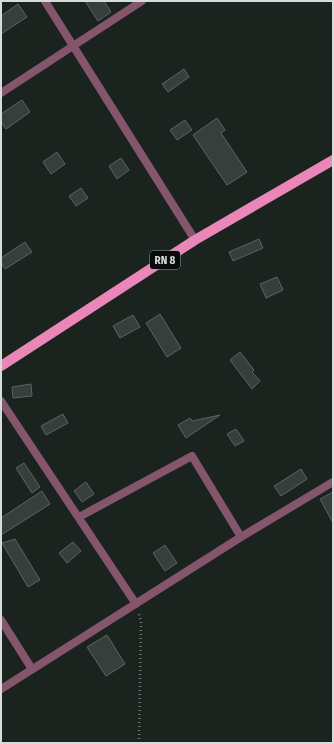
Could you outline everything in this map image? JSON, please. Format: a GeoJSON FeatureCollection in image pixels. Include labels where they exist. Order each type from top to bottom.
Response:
{"type":"FeatureCollection","features":[{"type":"Feature","properties":{"kind":"main road","name":"RN 8"},"geometry":{"type":"LineString","coordinates":[[1,366],[195,240],[333,160]]}},
{"type":"Feature","properties":{"kind":"street"},"geometry":{"type":"LineString","coordinates":[[45,1],[195,240]]}},
{"type":"Feature","properties":{"kind":"street"},"geometry":{"type":"LineString","coordinates":[[1,94],[142,1]]}},
{"type":"Feature","properties":{"kind":"street"},"geometry":{"type":"LineString","coordinates":[[1,401],[136,604]]}},
{"type":"Feature","properties":{"kind":"street"},"geometry":{"type":"LineString","coordinates":[[79,517],[192,456],[241,537]]}},
{"type":"Feature","properties":{"kind":"street"},"geometry":{"type":"LineString","coordinates":[[1,689],[241,537],[333,482]]}},
{"type":"Feature","properties":{"kind":"street"},"geometry":{"type":"LineString","coordinates":[[1,620],[32,669]]}},
{"type":"Feature","properties":{"kind":"path"},"geometry":{"type":"LineString","coordinates":[[136,604],[141,622],[139,743]]}},
{"type":"Feature","properties":{"kind":"building"},"geometry":{"type":"Polygon","coordinates":[[[85,1],[104,1],[111,12],[98,21],[85,1]]]}},
{"type":"Feature","properties":{"kind":"building"},"geometry":{"type":"Polygon","coordinates":[[[18,4],[27,17],[1,34],[1,16],[18,4]]]}},
{"type":"Feature","properties":{"kind":"building"},"geometry":{"type":"Polygon","coordinates":[[[184,69],[189,77],[168,92],[162,84],[184,69]]]}},
{"type":"Feature","properties":{"kind":"building"},"geometry":{"type":"Polygon","coordinates":[[[22,100],[30,112],[6,129],[1,122],[1,114],[22,100]]]}},
{"type":"Feature","properties":{"kind":"building"},"geometry":{"type":"Polygon","coordinates":[[[217,118],[225,130],[221,133],[247,172],[227,185],[193,135],[217,118]]]}},
{"type":"Feature","properties":{"kind":"building"},"geometry":{"type":"Polygon","coordinates":[[[185,120],[192,130],[177,140],[170,130],[185,120]]]}},
{"type":"Feature","properties":{"kind":"building"},"geometry":{"type":"Polygon","coordinates":[[[57,152],[65,164],[51,174],[43,162],[57,152]]]}},
{"type":"Feature","properties":{"kind":"building"},"geometry":{"type":"Polygon","coordinates":[[[121,158],[129,170],[117,179],[109,166],[121,158]]]}},
{"type":"Feature","properties":{"kind":"building"},"geometry":{"type":"Polygon","coordinates":[[[81,188],[88,198],[76,206],[69,196],[81,188]]]}},
{"type":"Feature","properties":{"kind":"building"},"geometry":{"type":"Polygon","coordinates":[[[259,239],[263,248],[233,261],[229,252],[259,239]]]}},
{"type":"Feature","properties":{"kind":"building"},"geometry":{"type":"Polygon","coordinates":[[[25,242],[32,252],[5,269],[1,263],[1,258],[25,242]]]}},
{"type":"Feature","properties":{"kind":"building"},"geometry":{"type":"Polygon","coordinates":[[[277,277],[283,290],[266,298],[260,284],[277,277]]]}},
{"type":"Feature","properties":{"kind":"building"},"geometry":{"type":"Polygon","coordinates":[[[160,314],[181,348],[167,357],[146,323],[160,314]]]}},
{"type":"Feature","properties":{"kind":"building"},"geometry":{"type":"Polygon","coordinates":[[[133,315],[140,327],[120,338],[113,326],[133,315]]]}},
{"type":"Feature","properties":{"kind":"building"},"geometry":{"type":"Polygon","coordinates":[[[240,352],[254,370],[252,372],[260,381],[252,389],[230,360],[240,352]]]}},
{"type":"Feature","properties":{"kind":"building"},"geometry":{"type":"Polygon","coordinates":[[[31,384],[32,396],[13,398],[12,387],[31,384]]]}},
{"type":"Feature","properties":{"kind":"building"},"geometry":{"type":"Polygon","coordinates":[[[63,414],[68,423],[46,435],[41,426],[63,414]]]}},
{"type":"Feature","properties":{"kind":"building"},"geometry":{"type":"Polygon","coordinates":[[[220,415],[186,438],[178,425],[190,418],[192,421],[220,415]]]}},
{"type":"Feature","properties":{"kind":"building"},"geometry":{"type":"Polygon","coordinates":[[[236,429],[244,441],[235,446],[227,434],[236,429]]]}},
{"type":"Feature","properties":{"kind":"building"},"geometry":{"type":"Polygon","coordinates":[[[24,463],[40,487],[32,493],[16,468],[24,463]]]}},
{"type":"Feature","properties":{"kind":"building"},"geometry":{"type":"Polygon","coordinates":[[[301,469],[307,479],[281,496],[274,486],[301,469]]]}},
{"type":"Feature","properties":{"kind":"building"},"geometry":{"type":"Polygon","coordinates":[[[86,482],[94,494],[82,502],[74,491],[86,482]]]}},
{"type":"Feature","properties":{"kind":"building"},"geometry":{"type":"Polygon","coordinates":[[[42,491],[50,504],[1,535],[1,518],[42,491]]]}},
{"type":"Feature","properties":{"kind":"building"},"geometry":{"type":"Polygon","coordinates":[[[333,492],[333,523],[320,499],[333,492]]]}},
{"type":"Feature","properties":{"kind":"building"},"geometry":{"type":"Polygon","coordinates":[[[15,539],[40,580],[28,587],[2,543],[15,539]]]}},
{"type":"Feature","properties":{"kind":"building"},"geometry":{"type":"Polygon","coordinates":[[[73,542],[81,551],[67,563],[59,553],[73,542]]]}},
{"type":"Feature","properties":{"kind":"building"},"geometry":{"type":"Polygon","coordinates":[[[165,545],[177,563],[165,571],[153,553],[165,545]]]}},
{"type":"Feature","properties":{"kind":"building"},"geometry":{"type":"Polygon","coordinates":[[[107,635],[125,664],[106,676],[87,647],[107,635]]]}}]}
